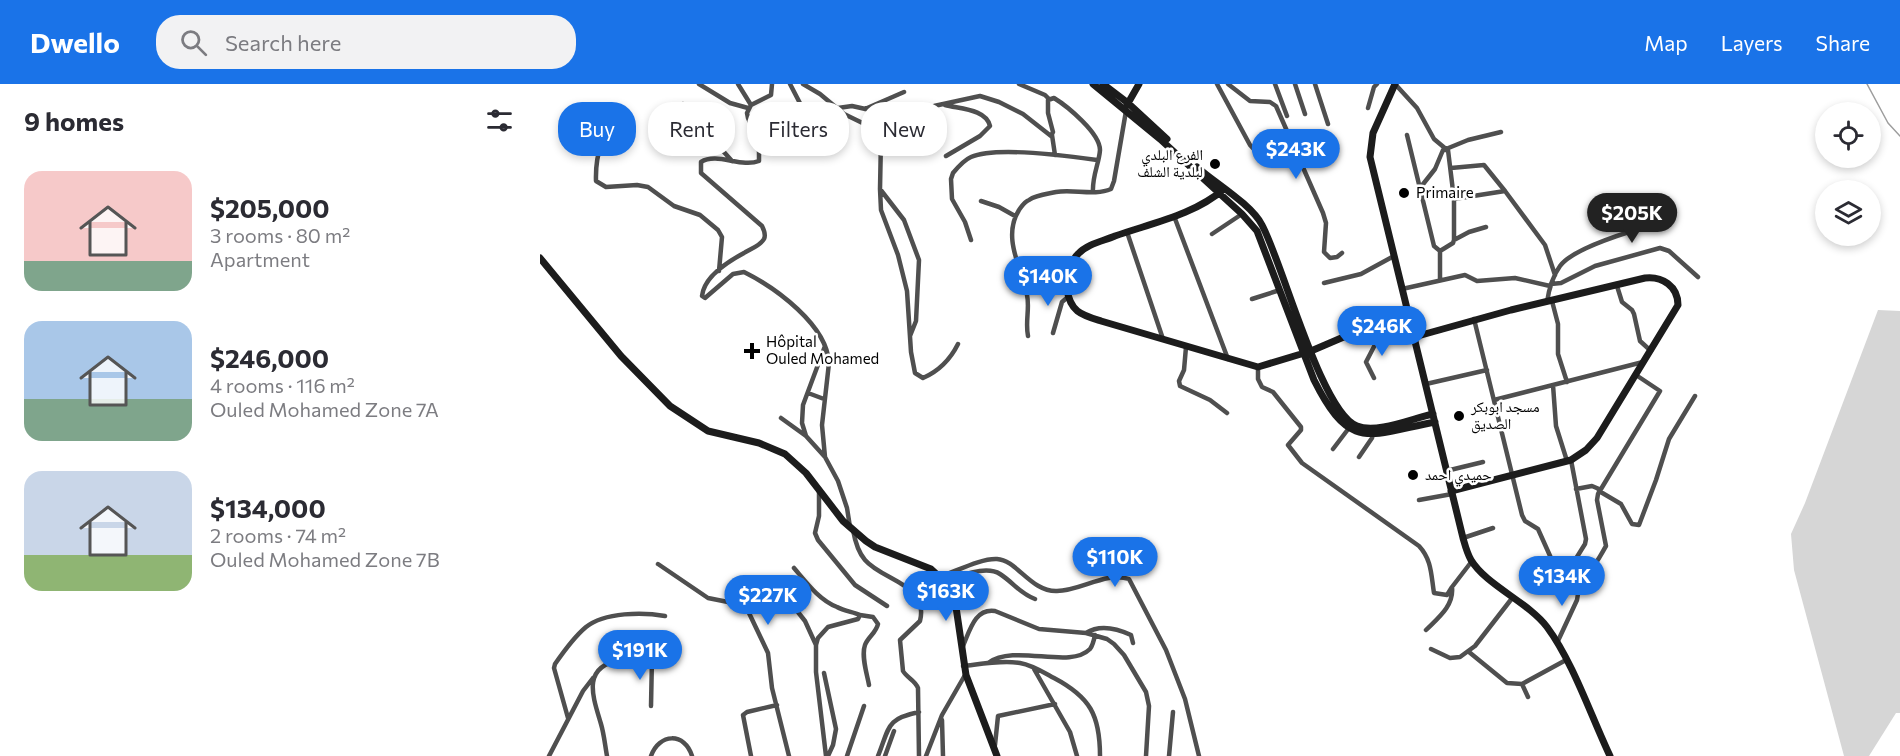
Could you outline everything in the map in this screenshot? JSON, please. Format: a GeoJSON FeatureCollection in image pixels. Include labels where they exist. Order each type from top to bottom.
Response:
{"type":"FeatureCollection","features":[{"type":"Feature","properties":{"kind":"street"},"geometry":{"type":"LineString","coordinates":[[699,84],[730,103],[747,106]]}},
{"type":"Feature","properties":{"kind":"street"},"geometry":{"type":"LineString","coordinates":[[738,84],[747,102]]}},
{"type":"Feature","properties":{"kind":"street"},"geometry":{"type":"LineString","coordinates":[[759,102],[771,95],[772,84]]}},
{"type":"Feature","properties":{"kind":"street"},"geometry":{"type":"LineString","coordinates":[[790,84],[799,102]]}},
{"type":"Feature","properties":{"kind":"street"},"geometry":{"type":"LineString","coordinates":[[803,84],[830,102]]}},
{"type":"Feature","properties":{"kind":"street"},"geometry":{"type":"LineString","coordinates":[[1019,84],[1049,99],[1056,99],[1095,135],[1100,143],[1092,180],[1093,192]]}},
{"type":"Feature","properties":{"kind":"street"},"geometry":{"type":"LineString","coordinates":[[1093,84],[1127,107],[1202,171],[1260,236],[1307,352],[1328,392],[1343,414],[1354,424],[1366,428],[1434,418]]}},
{"type":"Feature","properties":{"kind":"street"},"geometry":{"type":"LineString","coordinates":[[1103,84],[1145,126],[1222,191],[1249,210],[1261,224],[1278,260],[1322,394],[1348,428],[1373,434],[1434,418]]}},
{"type":"Feature","properties":{"kind":"street"},"geometry":{"type":"LineString","coordinates":[[1028,336],[1028,297],[1011,237],[1015,216],[1024,203],[1034,198],[1066,190],[1093,192],[1106,191],[1112,187],[1127,107],[1139,84]]}},
{"type":"Feature","properties":{"kind":"street"},"geometry":{"type":"LineString","coordinates":[[1217,84],[1250,145],[1265,161]]}},
{"type":"Feature","properties":{"kind":"street"},"geometry":{"type":"LineString","coordinates":[[1228,84],[1250,100],[1268,101],[1276,106],[1323,213],[1326,223],[1324,252],[1330,258],[1342,253]]}},
{"type":"Feature","properties":{"kind":"street"},"geometry":{"type":"LineString","coordinates":[[1275,84],[1287,116]]}},
{"type":"Feature","properties":{"kind":"street"},"geometry":{"type":"LineString","coordinates":[[1295,84],[1305,114]]}},
{"type":"Feature","properties":{"kind":"street"},"geometry":{"type":"LineString","coordinates":[[1315,84],[1328,124]]}},
{"type":"Feature","properties":{"kind":"street"},"geometry":{"type":"LineString","coordinates":[[1368,108],[1377,84]]}},
{"type":"Feature","properties":{"kind":"street"},"geometry":{"type":"LineString","coordinates":[[1454,240],[1454,199],[1449,152],[1434,139],[1417,108],[1395,84],[1373,133],[1370,150],[1373,175],[1463,538],[1472,561],[1483,573],[1546,626],[1566,660],[1610,756]]}},
{"type":"Feature","properties":{"kind":"street"},"geometry":{"type":"LineString","coordinates":[[881,102],[904,92]]}},
{"type":"Feature","properties":{"kind":"street"},"geometry":{"type":"LineString","coordinates":[[947,104],[980,96],[999,102],[1023,114],[1047,134],[1052,135]]}},
{"type":"Feature","properties":{"kind":"street"},"geometry":{"type":"LineString","coordinates":[[1049,99],[1047,106],[1055,154]]}},
{"type":"Feature","properties":{"kind":"street"},"geometry":{"type":"LineString","coordinates":[[947,106],[983,115],[989,121],[990,126],[980,136],[947,155]]}},
{"type":"Feature","properties":{"kind":"street"},"geometry":{"type":"LineString","coordinates":[[849,116],[879,131],[881,210],[898,255],[907,291],[915,373],[922,378],[933,374],[945,363],[958,344]]}},
{"type":"Feature","properties":{"kind":"street"},"geometry":{"type":"LineString","coordinates":[[1420,188],[1446,149],[1468,140],[1501,132]]}},
{"type":"Feature","properties":{"kind":"street"},"geometry":{"type":"LineString","coordinates":[[1407,135],[1434,246],[1440,251]]}},
{"type":"Feature","properties":{"kind":"street"},"geometry":{"type":"LineString","coordinates":[[970,240],[965,222],[952,199],[951,179],[955,171],[971,157],[986,154],[1055,154],[1097,160]]}},
{"type":"Feature","properties":{"kind":"street"},"geometry":{"type":"LineString","coordinates":[[598,156],[597,181],[606,187],[637,185],[648,187],[674,206],[700,215],[721,235],[719,271]]}},
{"type":"Feature","properties":{"kind":"street"},"geometry":{"type":"LineString","coordinates":[[728,156],[732,161]]}},
{"type":"Feature","properties":{"kind":"street"},"geometry":{"type":"LineString","coordinates":[[759,156],[759,161],[754,163],[707,159],[701,162],[700,169],[708,179],[762,226],[765,237],[757,246],[737,256],[719,271],[705,285],[702,293],[705,298],[733,274],[744,272],[787,300],[820,336],[829,358],[822,429],[825,457]]}},
{"type":"Feature","properties":{"kind":"street"},"geometry":{"type":"LineString","coordinates":[[1451,168],[1484,165],[1545,244],[1555,275]]}},
{"type":"Feature","properties":{"kind":"street"},"geometry":{"type":"LineString","coordinates":[[880,189],[904,220],[919,260],[916,321],[910,336]]}},
{"type":"Feature","properties":{"kind":"street"},"geometry":{"type":"LineString","coordinates":[[1222,191],[1191,211],[1090,245],[1078,253],[1070,270],[1067,285],[1073,307],[1079,314],[1258,367],[1307,352],[1360,330],[1402,339],[1415,337],[1474,319],[1645,278],[1657,278],[1666,282],[1676,292],[1678,305],[1597,438],[1586,450],[1569,461],[1419,500]]}},
{"type":"Feature","properties":{"kind":"street"},"geometry":{"type":"LineString","coordinates":[[1454,199],[1504,191]]}},
{"type":"Feature","properties":{"kind":"street"},"geometry":{"type":"LineString","coordinates":[[981,201],[1015,216]]}},
{"type":"Feature","properties":{"kind":"street"},"geometry":{"type":"LineString","coordinates":[[1212,234],[1242,214]]}},
{"type":"Feature","properties":{"kind":"street"},"geometry":{"type":"LineString","coordinates":[[1174,216],[1228,359]]}},
{"type":"Feature","properties":{"kind":"street"},"geometry":{"type":"LineString","coordinates":[[1567,382],[1558,354],[1558,324],[1550,301],[1550,285],[1555,275],[1563,262],[1579,252],[1655,225]]}},
{"type":"Feature","properties":{"kind":"street"},"geometry":{"type":"LineString","coordinates":[[1440,251],[1469,232],[1486,227]]}},
{"type":"Feature","properties":{"kind":"street"},"geometry":{"type":"LineString","coordinates":[[1127,232],[1163,339]]}},
{"type":"Feature","properties":{"kind":"street"},"geometry":{"type":"LineString","coordinates":[[1402,289],[1465,275],[1477,280],[1515,278],[1550,285],[1561,283],[1595,266],[1660,248],[1669,251],[1698,277]]}},
{"type":"Feature","properties":{"kind":"street"},"geometry":{"type":"LineString","coordinates":[[1440,251],[1440,280]]}},
{"type":"Feature","properties":{"kind":"street"},"geometry":{"type":"LineString","coordinates":[[1324,283],[1361,274],[1394,256]]}},
{"type":"Feature","properties":{"kind":"street"},"geometry":{"type":"LineString","coordinates":[[540,258],[621,356],[670,406],[708,431],[753,441],[778,450],[800,466],[833,510],[851,529],[875,547],[922,565],[942,579],[956,607],[963,666],[996,752]]}},
{"type":"Feature","properties":{"kind":"street"},"geometry":{"type":"LineString","coordinates":[[1617,286],[1622,302],[1634,314],[1640,341],[1651,351]]}},
{"type":"Feature","properties":{"kind":"street"},"geometry":{"type":"LineString","coordinates":[[1252,299],[1280,290]]}},
{"type":"Feature","properties":{"kind":"street"},"geometry":{"type":"LineString","coordinates":[[1053,333],[1062,302],[1069,296]]}},
{"type":"Feature","properties":{"kind":"street"},"geometry":{"type":"LineString","coordinates":[[1474,319],[1524,519],[1538,528],[1555,567],[1581,576]]}},
{"type":"Feature","properties":{"kind":"street"},"geometry":{"type":"LineString","coordinates":[[1374,378],[1366,362],[1380,335]]}},
{"type":"Feature","properties":{"kind":"street"},"geometry":{"type":"LineString","coordinates":[[806,436],[801,411],[825,344]]}},
{"type":"Feature","properties":{"kind":"street"},"geometry":{"type":"LineString","coordinates":[[1186,347],[1180,386],[1210,400],[1227,413]]}},
{"type":"Feature","properties":{"kind":"street"},"geometry":{"type":"LineString","coordinates":[[1494,400],[1644,362]]}},
{"type":"Feature","properties":{"kind":"street"},"geometry":{"type":"LineString","coordinates":[[818,367],[828,370]]}},
{"type":"Feature","properties":{"kind":"street"},"geometry":{"type":"LineString","coordinates":[[1258,367],[1258,379],[1262,387],[1273,392],[1301,427],[1288,445],[1302,463],[1419,546],[1430,564],[1435,593],[1447,595],[1472,561]]}},
{"type":"Feature","properties":{"kind":"street"},"geometry":{"type":"LineString","coordinates":[[1426,384],[1486,370]]}},
{"type":"Feature","properties":{"kind":"street"},"geometry":{"type":"LineString","coordinates":[[1557,644],[1576,600],[1581,576],[1592,566],[1607,544],[1597,500],[1599,490],[1660,392],[1658,388],[1636,375]]}},
{"type":"Feature","properties":{"kind":"street"},"geometry":{"type":"LineString","coordinates":[[1553,385],[1556,426],[1569,461],[1586,542],[1567,573]]}},
{"type":"Feature","properties":{"kind":"street"},"geometry":{"type":"LineString","coordinates":[[808,393],[824,399]]}},
{"type":"Feature","properties":{"kind":"street"},"geometry":{"type":"LineString","coordinates":[[1576,489],[1592,486],[1621,504],[1632,524],[1639,525],[1668,440],[1695,396]]}},
{"type":"Feature","properties":{"kind":"street"},"geometry":{"type":"LineString","coordinates":[[781,418],[806,436],[825,457],[842,489],[851,529],[865,560],[910,589],[920,604],[920,621],[901,638],[900,643],[903,671],[918,688],[919,756]]}},
{"type":"Feature","properties":{"kind":"street"},"geometry":{"type":"LineString","coordinates":[[1333,449],[1348,428]]}},
{"type":"Feature","properties":{"kind":"street"},"geometry":{"type":"LineString","coordinates":[[1359,457],[1373,434]]}},
{"type":"Feature","properties":{"kind":"street"},"geometry":{"type":"LineString","coordinates":[[1446,471],[1483,462]]}},
{"type":"Feature","properties":{"kind":"street"},"geometry":{"type":"LineString","coordinates":[[819,489],[819,520],[815,532],[818,540],[855,585],[887,606]]}},
{"type":"Feature","properties":{"kind":"street"},"geometry":{"type":"LineString","coordinates":[[1463,538],[1493,528]]}},
{"type":"Feature","properties":{"kind":"street"},"geometry":{"type":"LineString","coordinates":[[942,579],[985,561],[997,559],[1006,562],[1047,591],[1070,590],[1117,577],[1129,579],[1166,650],[1185,699],[1199,756]]}},
{"type":"Feature","properties":{"kind":"street"},"geometry":{"type":"LineString","coordinates":[[658,564],[708,598],[744,607],[768,653],[772,688],[789,756]]}},
{"type":"Feature","properties":{"kind":"street"},"geometry":{"type":"LineString","coordinates":[[794,568],[816,593],[835,607],[873,617],[878,624],[864,650],[869,685]]}},
{"type":"Feature","properties":{"kind":"street"},"geometry":{"type":"LineString","coordinates":[[942,579],[992,571],[1000,574],[1021,593],[1035,599]]}},
{"type":"Feature","properties":{"kind":"street"},"geometry":{"type":"LineString","coordinates":[[1426,630],[1448,606],[1452,587]]}},
{"type":"Feature","properties":{"kind":"street"},"geometry":{"type":"LineString","coordinates":[[786,597],[804,621],[816,645]]}},
{"type":"Feature","properties":{"kind":"street"},"geometry":{"type":"LineString","coordinates":[[1431,649],[1450,658],[1469,652],[1513,597]]}},
{"type":"Feature","properties":{"kind":"street"},"geometry":{"type":"LineString","coordinates":[[961,650],[975,620],[989,610],[1039,629],[1086,633],[1110,641],[1124,655],[1146,692],[1149,716],[1146,756]]}},
{"type":"Feature","properties":{"kind":"street"},"geometry":{"type":"LineString","coordinates":[[568,718],[554,668],[586,627],[607,618],[626,615],[648,613],[665,616]]}},
{"type":"Feature","properties":{"kind":"street"},"geometry":{"type":"LineString","coordinates":[[827,756],[816,672],[816,645],[824,629],[838,623],[858,619],[860,615]]}},
{"type":"Feature","properties":{"kind":"street"},"geometry":{"type":"LineString","coordinates":[[1086,633],[1097,628],[1110,628],[1128,633],[1133,638],[1133,643]]}},
{"type":"Feature","properties":{"kind":"street"},"geometry":{"type":"LineString","coordinates":[[985,664],[995,657],[1004,655],[1063,657],[1080,654],[1089,649],[1095,635]]}},
{"type":"Feature","properties":{"kind":"street"},"geometry":{"type":"LineString","coordinates":[[1469,652],[1507,684],[1522,684],[1566,660]]}},
{"type":"Feature","properties":{"kind":"street"},"geometry":{"type":"LineString","coordinates":[[549,756],[586,686],[600,669],[609,663],[643,657],[652,657],[666,662]]}},
{"type":"Feature","properties":{"kind":"street"},"geometry":{"type":"LineString","coordinates":[[651,706],[652,657]]}},
{"type":"Feature","properties":{"kind":"street"},"geometry":{"type":"LineString","coordinates":[[963,666],[1014,662],[1032,666],[1070,686],[1087,702],[1097,720],[1100,756]]}},
{"type":"Feature","properties":{"kind":"street"},"geometry":{"type":"LineString","coordinates":[[1032,666],[1072,737],[1077,756]]}},
{"type":"Feature","properties":{"kind":"street"},"geometry":{"type":"LineString","coordinates":[[824,672],[836,729],[833,745],[827,756]]}},
{"type":"Feature","properties":{"kind":"street"},"geometry":{"type":"LineString","coordinates":[[927,756],[942,715],[966,675]]}},
{"type":"Feature","properties":{"kind":"street"},"geometry":{"type":"LineString","coordinates":[[593,678],[592,689],[607,756]]}},
{"type":"Feature","properties":{"kind":"street"},"geometry":{"type":"LineString","coordinates":[[1522,684],[1528,697]]}},
{"type":"Feature","properties":{"kind":"street"},"geometry":{"type":"LineString","coordinates":[[996,752],[998,716],[1055,704]]}},
{"type":"Feature","properties":{"kind":"street"},"geometry":{"type":"LineString","coordinates":[[751,756],[744,713],[777,705]]}},
{"type":"Feature","properties":{"kind":"street"},"geometry":{"type":"LineString","coordinates":[[847,756],[864,706]]}},
{"type":"Feature","properties":{"kind":"street"},"geometry":{"type":"LineString","coordinates":[[878,756],[894,720],[900,716],[919,712]]}},
{"type":"Feature","properties":{"kind":"street"},"geometry":{"type":"LineString","coordinates":[[1169,756],[1173,712]]}},
{"type":"Feature","properties":{"kind":"street"},"geometry":{"type":"LineString","coordinates":[[942,715],[943,756]]}},
{"type":"Feature","properties":{"kind":"street"},"geometry":{"type":"LineString","coordinates":[[885,756],[894,731]]}},
{"type":"Feature","properties":{"kind":"street"},"geometry":{"type":"LineString","coordinates":[[651,756],[661,742],[675,738],[681,739],[688,746],[692,756]]}},
{"type":"Feature","properties":{"kind":"shaded area"},"geometry":{"type":"Polygon","coordinates":[[[1878,310],[1900,311],[1900,713],[1896,713],[1869,756],[1844,756],[1794,570],[1791,534],[1805,503],[1878,310]]]}},
{"type":"Feature","properties":{"kind":"waterway"},"geometry":{"type":"LineString","coordinates":[[1867,84],[1888,123],[1900,136]]}},
{"type":"Feature","properties":{"kind":"place","name":"الفرع البلدي لبلدية الشلف"},"geometry":{"type":"Point","coordinates":[1215,164]}},
{"type":"Feature","properties":{"kind":"place","name":"Primaire"},"geometry":{"type":"Point","coordinates":[1404,193]}},
{"type":"Feature","properties":{"kind":"place","name":"Hôpital Ouled Mohamed"},"geometry":{"type":"Point","coordinates":[752,351]}},
{"type":"Feature","properties":{"kind":"place","name":"مسجد ابوبكر الصديق"},"geometry":{"type":"Point","coordinates":[1459,416]}},
{"type":"Feature","properties":{"kind":"place","name":"حميدي احمد"},"geometry":{"type":"Point","coordinates":[1413,475]}}]}
